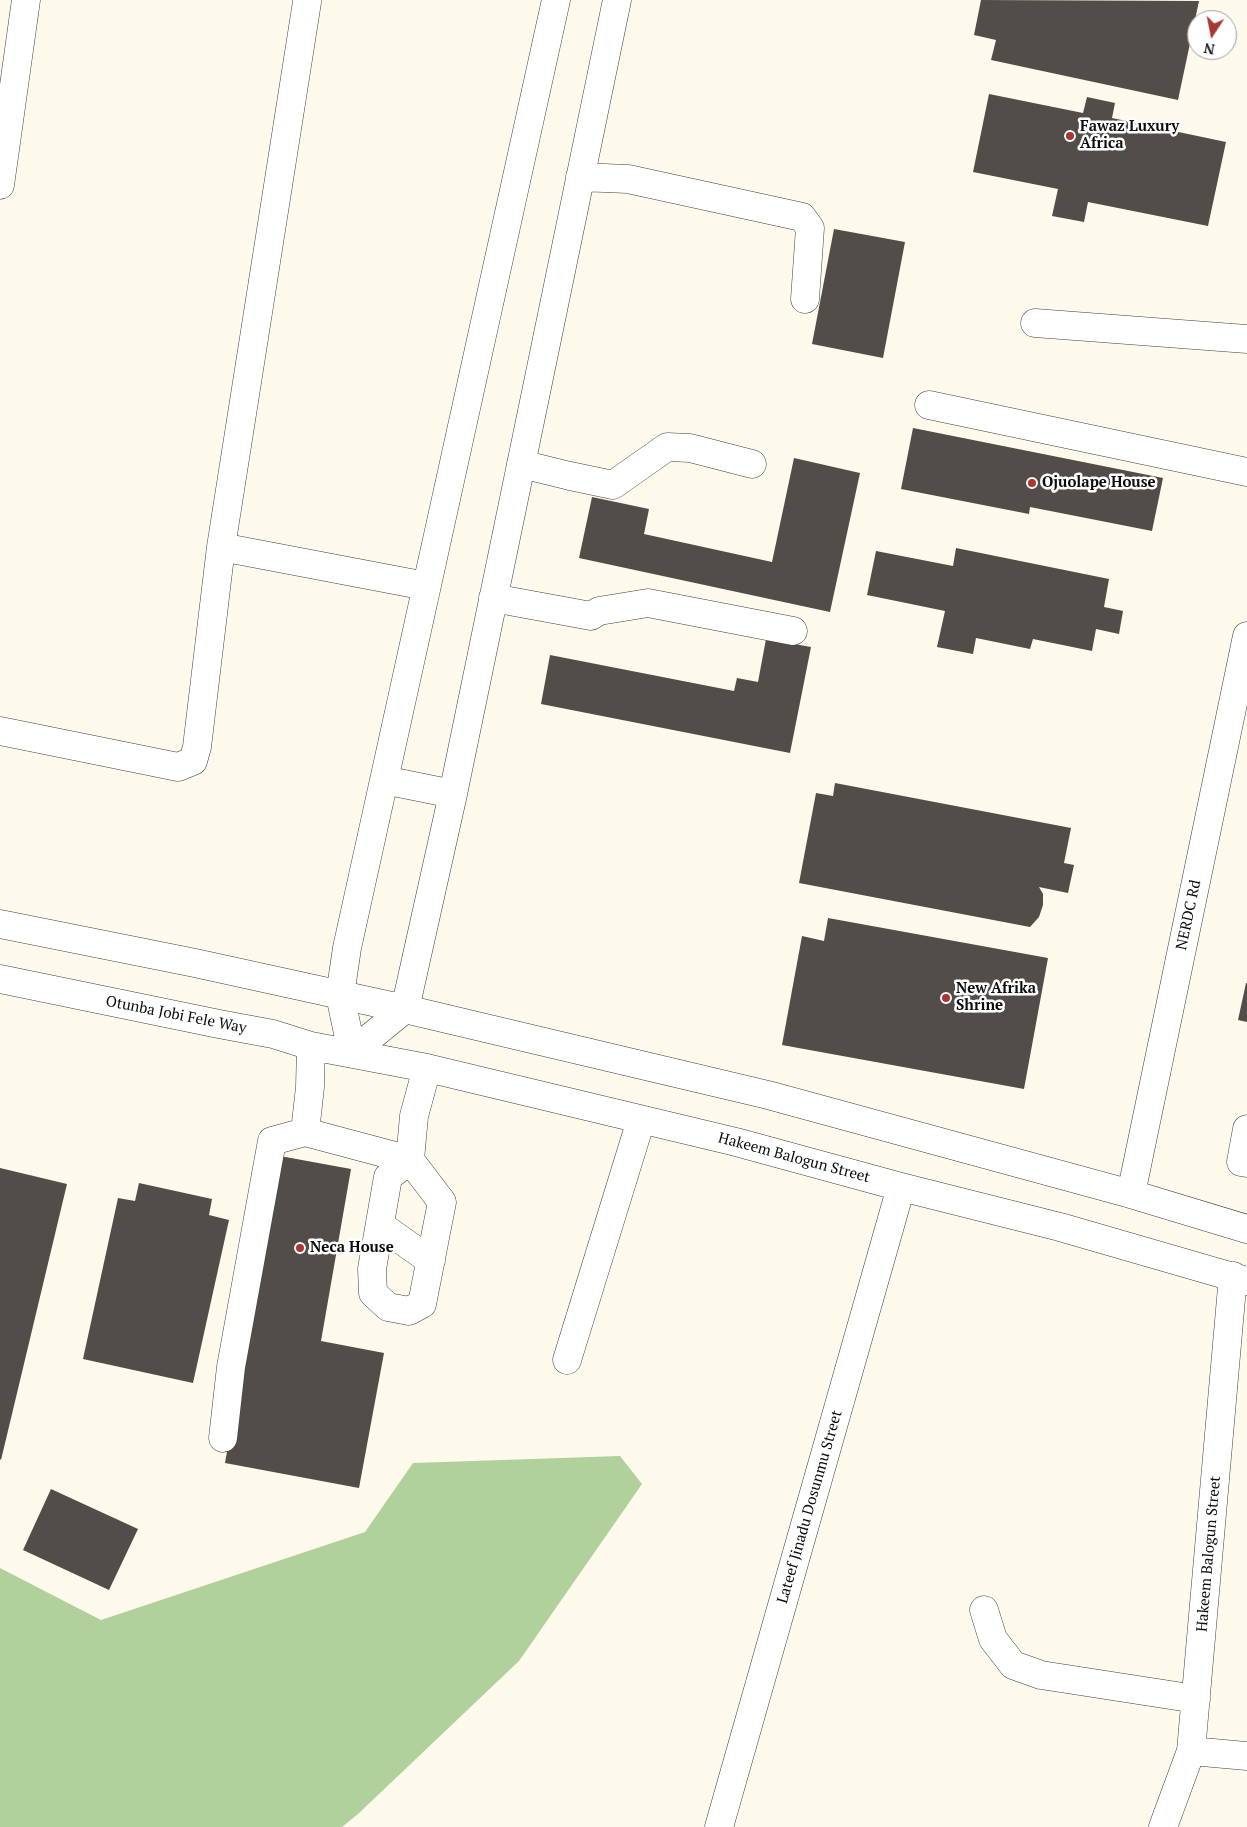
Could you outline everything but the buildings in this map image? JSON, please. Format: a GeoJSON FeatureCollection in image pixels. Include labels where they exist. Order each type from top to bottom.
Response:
{"type":"FeatureCollection","features":[{"type":"Feature","properties":{"kind":"street"},"geometry":{"type":"LineString","coordinates":[[0,185],[26,0]]}},
{"type":"Feature","properties":{"kind":"street"},"geometry":{"type":"LineString","coordinates":[[553,3],[347,948],[340,994],[352,1052],[405,1009],[453,794],[617,0]]}},
{"type":"Feature","properties":{"kind":"street"},"geometry":{"type":"LineString","coordinates":[[0,731],[178,767],[193,761],[197,747],[221,547],[307,2]]}},
{"type":"Feature","properties":{"kind":"street"},"geometry":{"type":"LineString","coordinates":[[580,177],[628,179],[802,217],[810,228],[805,299]]}},
{"type":"Feature","properties":{"kind":"street"},"geometry":{"type":"LineString","coordinates":[[1035,322],[1247,339]]}},
{"type":"Feature","properties":{"kind":"street"},"geometry":{"type":"LineString","coordinates":[[929,405],[1247,472]]}},
{"type":"Feature","properties":{"kind":"street"},"geometry":{"type":"LineString","coordinates":[[520,464],[613,485],[667,447],[690,448],[752,464]]}},
{"type":"Feature","properties":{"kind":"street"},"geometry":{"type":"LineString","coordinates":[[221,547],[426,586]]}},
{"type":"Feature","properties":{"kind":"street"},"geometry":{"type":"LineString","coordinates":[[494,598],[591,616],[599,611],[648,603],[793,631]]}},
{"type":"Feature","properties":{"kind":"street","name":"NERDC Rd"},"geometry":{"type":"LineString","coordinates":[[1131,1194],[1247,636]]}},
{"type":"Feature","properties":{"kind":"street"},"geometry":{"type":"LineString","coordinates":[[384,780],[453,794]]}},
{"type":"Feature","properties":{"kind":"street"},"geometry":{"type":"LineString","coordinates":[[0,924],[340,994],[768,1095],[1131,1194],[1247,1229]]}},
{"type":"Feature","properties":{"kind":"street","name":"Otunba Jobi Fele Way"},"geometry":{"type":"LineString","coordinates":[[0,979],[273,1034],[311,1046],[352,1052]]}},
{"type":"Feature","properties":{"kind":"street"},"geometry":{"type":"LineString","coordinates":[[305,1132],[310,1086],[311,1046]]}},
{"type":"Feature","properties":{"kind":"street","name":"Hakeem Balogun Street"},"geometry":{"type":"LineString","coordinates":[[352,1052],[427,1068],[736,1142],[1060,1227],[1240,1279],[1191,1751],[1163,1827]]}},
{"type":"Feature","properties":{"kind":"street"},"geometry":{"type":"LineString","coordinates":[[223,1438],[231,1367],[272,1141],[305,1132],[410,1160],[442,1202],[422,1304],[409,1311],[388,1308],[373,1294],[372,1269],[388,1177],[410,1160],[414,1116],[427,1068]]}},
{"type":"Feature","properties":{"kind":"street"},"geometry":{"type":"LineString","coordinates":[[567,1360],[641,1120]]}},
{"type":"Feature","properties":{"kind":"street"},"geometry":{"type":"LineString","coordinates":[[1247,1130],[1241,1162],[1247,1163]]}},
{"type":"Feature","properties":{"kind":"street","name":"Lateef Jinadu Dosunmu Street"},"geometry":{"type":"LineString","coordinates":[[719,1827],[901,1186]]}},
{"type":"Feature","properties":{"kind":"street"},"geometry":{"type":"LineString","coordinates":[[380,1225],[431,1261]]}},
{"type":"Feature","properties":{"kind":"street"},"geometry":{"type":"LineString","coordinates":[[984,1610],[993,1639],[1013,1665],[1041,1674],[1196,1699]]}},
{"type":"Feature","properties":{"kind":"street"},"geometry":{"type":"LineString","coordinates":[[1191,1751],[1247,1756]]}},
{"type":"Feature","properties":{"kind":"green space"},"geometry":{"type":"Polygon","coordinates":[[[620,1456],[642,1484],[519,1661],[342,1827],[0,1827],[0,1568],[101,1620],[365,1532],[413,1463],[620,1456]]]}},
{"type":"Feature","properties":{"kind":"place","name":"Fawaz Luxury Africa"},"geometry":{"type":"Point","coordinates":[1070,136]}},
{"type":"Feature","properties":{"kind":"place","name":"Ojuolape House"},"geometry":{"type":"Point","coordinates":[1032,483]}},
{"type":"Feature","properties":{"kind":"place","name":"New Afrika Shrine"},"geometry":{"type":"Point","coordinates":[946,998]}},
{"type":"Feature","properties":{"kind":"place","name":"Neca House"},"geometry":{"type":"Point","coordinates":[300,1248]}}]}
